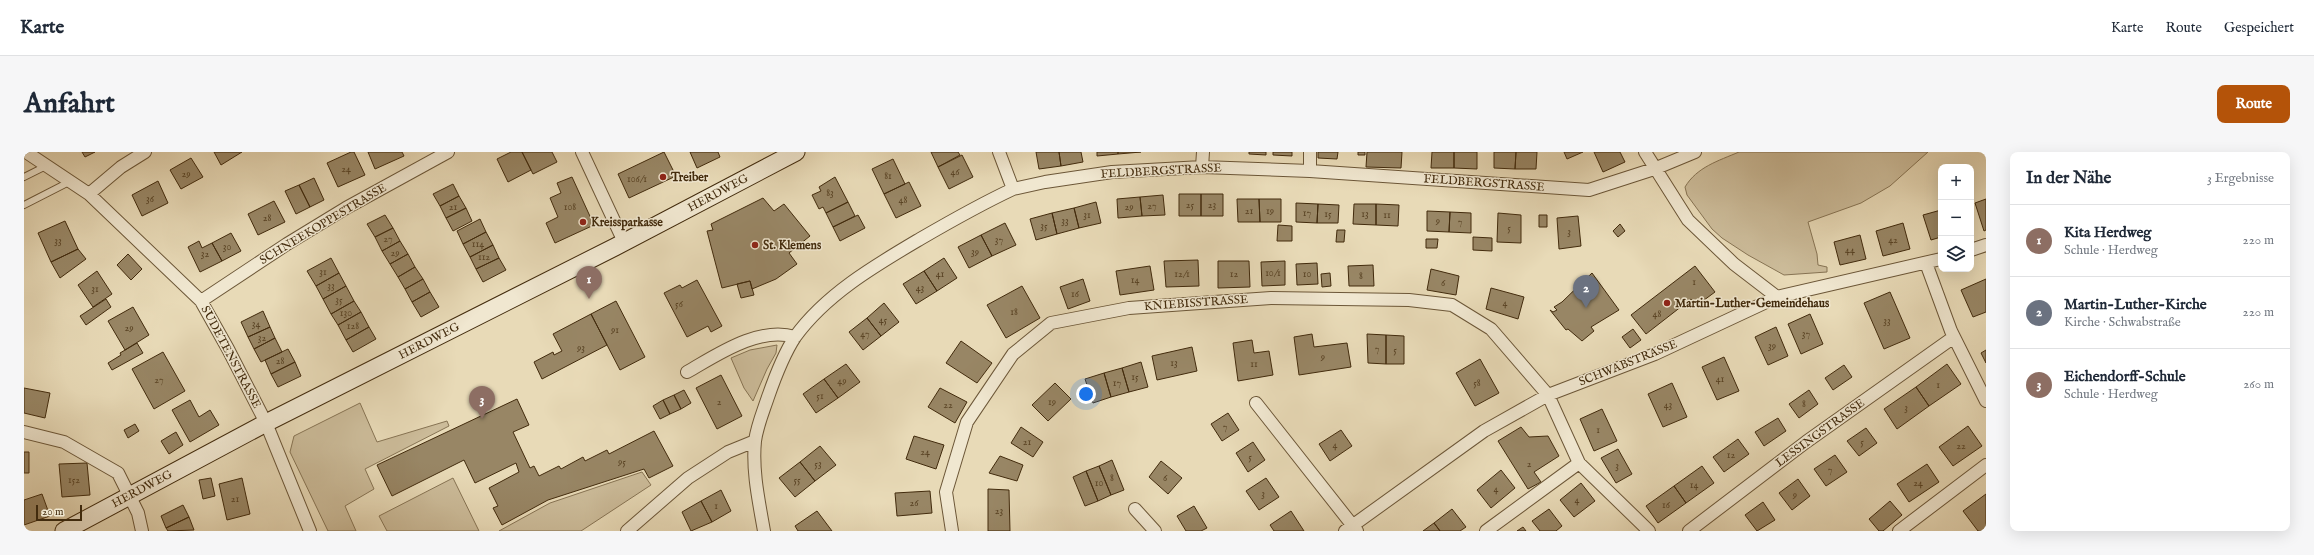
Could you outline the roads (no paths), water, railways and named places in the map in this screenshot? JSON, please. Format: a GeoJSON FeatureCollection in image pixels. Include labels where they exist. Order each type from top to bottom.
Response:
{"type":"FeatureCollection","features":[{"type":"Feature","properties":{"kind":"street","name":"SUDETENSTRASSE"},"geometry":{"type":"LineString","coordinates":[[26,152],[89,194],[201,301],[228,348],[266,423],[310,531]]}},
{"type":"Feature","properties":{"kind":"street"},"geometry":{"type":"LineString","coordinates":[[89,194],[121,168],[145,152]]}},
{"type":"Feature","properties":{"kind":"street","name":"SCHNEEKOPPESTRASSE"},"geometry":{"type":"LineString","coordinates":[[201,301],[333,216],[448,152]]}},
{"type":"Feature","properties":{"kind":"street"},"geometry":{"type":"LineString","coordinates":[[582,152],[624,242]]}},
{"type":"Feature","properties":{"kind":"street","name":"HERDWEG"},"geometry":{"type":"LineString","coordinates":[[64,531],[266,423],[624,242],[796,152]]}},
{"type":"Feature","properties":{"kind":"street"},"geometry":{"type":"LineString","coordinates":[[999,152],[1014,189]]}},
{"type":"Feature","properties":{"kind":"street"},"geometry":{"type":"LineString","coordinates":[[1202,167],[1203,152]]}},
{"type":"Feature","properties":{"kind":"street"},"geometry":{"type":"LineString","coordinates":[[1310,152],[1310,171]]}},
{"type":"Feature","properties":{"kind":"street"},"geometry":{"type":"LineString","coordinates":[[1645,152],[1654,169],[1688,220],[1734,264],[1777,297]]}},
{"type":"Feature","properties":{"kind":"street","name":"FELDBERGSTRASSE"},"geometry":{"type":"LineString","coordinates":[[764,531],[756,486],[755,441],[759,422],[774,381],[795,337],[834,297],[878,263],[978,205],[1014,189],[1045,182],[1112,172],[1202,167],[1310,171],[1589,190],[1654,169],[1695,152]]}},
{"type":"Feature","properties":{"kind":"street"},"geometry":{"type":"LineString","coordinates":[[1974,249],[1986,245]]}},
{"type":"Feature","properties":{"kind":"street","name":"SCHWABSTRASSE"},"geometry":{"type":"LineString","coordinates":[[1351,529],[1484,431],[1548,395],[1655,354],[1777,297],[1938,260]]}},
{"type":"Feature","properties":{"kind":"street"},"geometry":{"type":"LineString","coordinates":[[1926,263],[1954,338],[1986,401]]}},
{"type":"Feature","properties":{"kind":"street","name":"KNIEBISSTRASSE"},"geometry":{"type":"LineString","coordinates":[[952,531],[946,492],[966,422],[1012,354],[1051,323],[1129,308],[1271,298],[1409,300],[1452,305],[1491,328],[1548,395],[1580,463]]}},
{"type":"Feature","properties":{"kind":"street"},"geometry":{"type":"LineString","coordinates":[[686,372],[747,341],[784,333],[795,337]]}},
{"type":"Feature","properties":{"kind":"street","name":"LESSINGSTRASSE"},"geometry":{"type":"LineString","coordinates":[[1689,531],[1806,442],[1954,338]]}},
{"type":"Feature","properties":{"kind":"street"},"geometry":{"type":"LineString","coordinates":[[1256,403],[1351,529]]}},
{"type":"Feature","properties":{"kind":"street"},"geometry":{"type":"LineString","coordinates":[[24,432],[64,442],[118,473],[138,513],[142,531]]}},
{"type":"Feature","properties":{"kind":"street"},"geometry":{"type":"LineString","coordinates":[[627,531],[688,478],[728,452],[755,441]]}},
{"type":"Feature","properties":{"kind":"street"},"geometry":{"type":"LineString","coordinates":[[1486,531],[1580,463],[1649,531]]}},
{"type":"Feature","properties":{"kind":"street"},"geometry":{"type":"LineString","coordinates":[[1899,531],[1986,465]]}},
{"type":"Feature","properties":{"kind":"street"},"geometry":{"type":"LineString","coordinates":[[1136,509],[1155,531]]}},
{"type":"Feature","properties":{"kind":"lane"},"geometry":{"type":"LineString","coordinates":[[24,178],[46,166]]}},
{"type":"Feature","properties":{"kind":"lane"},"geometry":{"type":"LineString","coordinates":[[24,205],[71,182]]}},
{"type":"Feature","properties":{"kind":"place","name":"Treiber"},"geometry":{"type":"Point","coordinates":[663,177]}},
{"type":"Feature","properties":{"kind":"place","name":"Kreissparkasse"},"geometry":{"type":"Point","coordinates":[583,222]}},
{"type":"Feature","properties":{"kind":"place","name":"St. Klemens"},"geometry":{"type":"Point","coordinates":[755,245]}},
{"type":"Feature","properties":{"kind":"place","name":"Kita Herdweg"},"geometry":{"type":"Point","coordinates":[589,299]}},
{"type":"Feature","properties":{"kind":"place","name":"Martin-Luther-Gemeindehaus"},"geometry":{"type":"Point","coordinates":[1667,303]}},
{"type":"Feature","properties":{"kind":"place","name":"Martin-Luther-Kirche"},"geometry":{"type":"Point","coordinates":[1586,308]}},
{"type":"Feature","properties":{"kind":"place","name":"Eichendorff-Schule"},"geometry":{"type":"Point","coordinates":[482,419]}}]}
